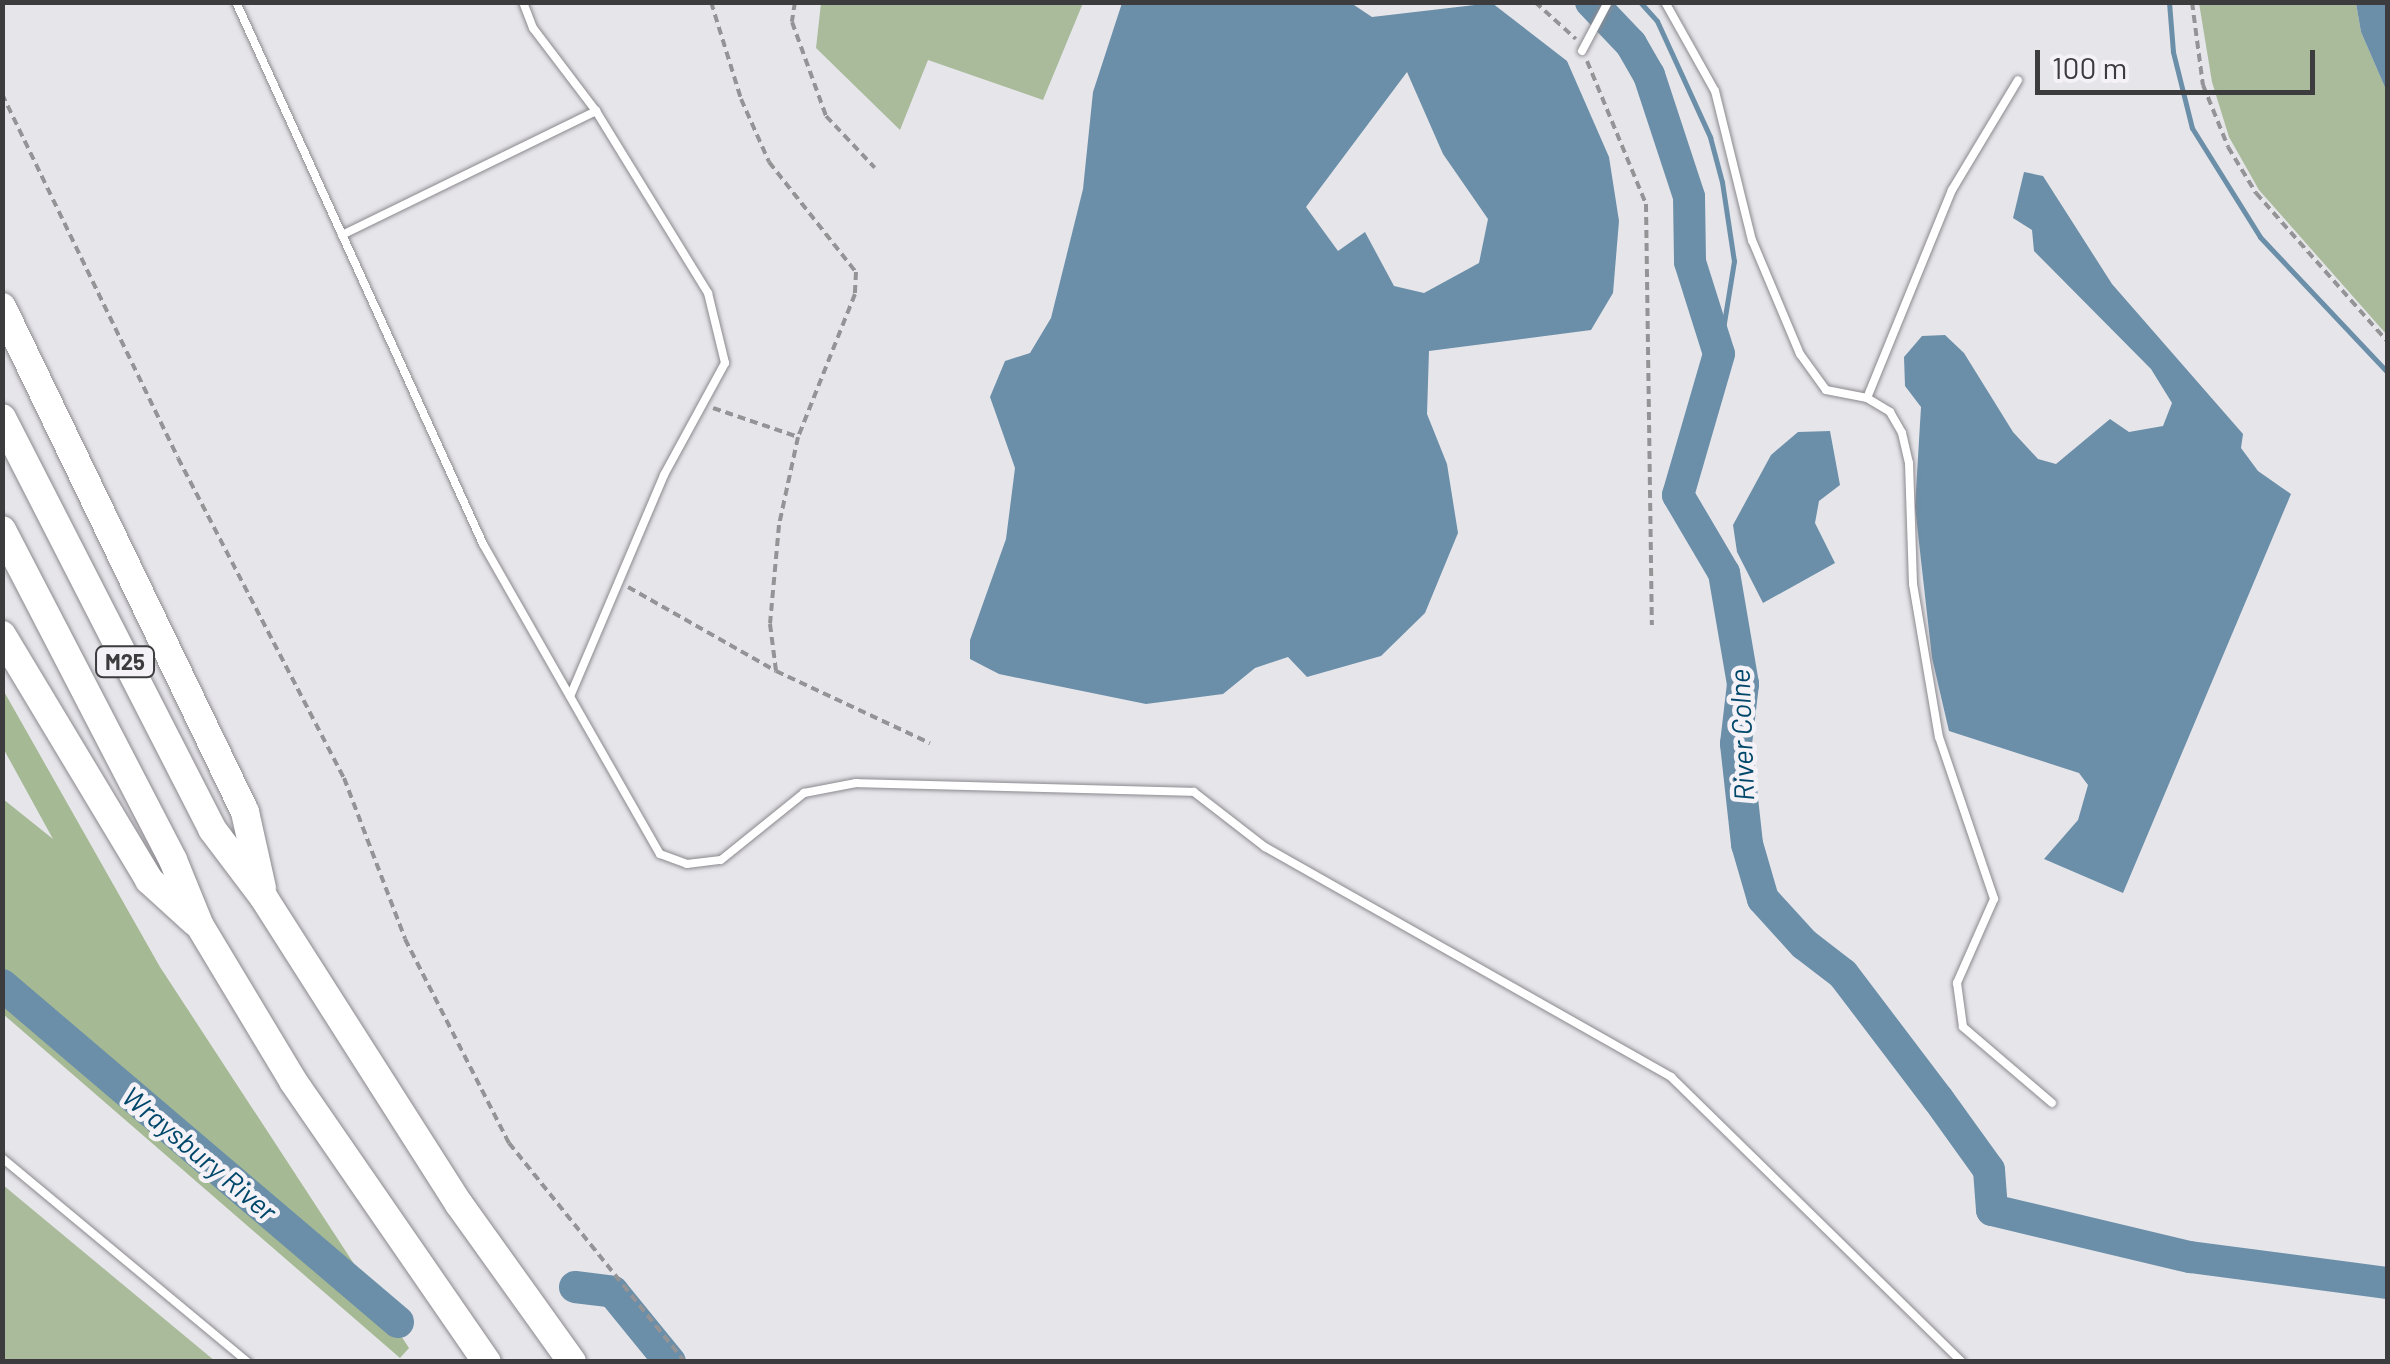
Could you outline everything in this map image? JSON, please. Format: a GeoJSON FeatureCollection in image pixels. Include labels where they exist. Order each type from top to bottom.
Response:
{"type":"FeatureCollection","features":[{"type":"Feature","properties":{"kind":"highway","name":"M25"},"geometry":{"type":"LineString","coordinates":[[2,306],[244,812],[264,898]]}},
{"type":"Feature","properties":{"kind":"highway","name":"M25"},"geometry":{"type":"LineString","coordinates":[[2,418],[212,829],[264,898],[459,1204],[572,1362]]}},
{"type":"Feature","properties":{"kind":"highway","name":"M25"},"geometry":{"type":"LineString","coordinates":[[2,530],[173,860],[200,926],[374,1204],[487,1362]]}},
{"type":"Feature","properties":{"kind":"highway","name":"M25"},"geometry":{"type":"LineString","coordinates":[[2,635],[149,880],[200,926]]}},
{"type":"Feature","properties":{"kind":"lane"},"geometry":{"type":"LineString","coordinates":[[236,2],[483,544],[660,854],[687,864],[721,860],[804,793],[856,784],[1194,792],[1264,847],[1672,1077],[1962,1362]]}},
{"type":"Feature","properties":{"kind":"lane"},"geometry":{"type":"LineString","coordinates":[[523,2],[534,28],[596,111],[708,292],[725,363],[618,582],[570,696]]}},
{"type":"Feature","properties":{"kind":"lane"},"geometry":{"type":"LineString","coordinates":[[1582,51],[1608,2]]}},
{"type":"Feature","properties":{"kind":"lane"},"geometry":{"type":"LineString","coordinates":[[1665,2],[1714,91],[1752,240],[1800,354],[1826,390],[1867,398],[1890,412],[1902,433],[1909,463],[1913,584],[1939,737],[1994,898],[1956,982],[1963,1027],[2052,1103]]}},
{"type":"Feature","properties":{"kind":"lane"},"geometry":{"type":"LineString","coordinates":[[1867,398],[1952,190],[2018,80]]}},
{"type":"Feature","properties":{"kind":"lane"},"geometry":{"type":"LineString","coordinates":[[342,235],[596,111]]}},
{"type":"Feature","properties":{"kind":"lane"},"geometry":{"type":"LineString","coordinates":[[2,1158],[248,1362]]}},
{"type":"Feature","properties":{"kind":"path"},"geometry":{"type":"LineString","coordinates":[[712,2],[740,99],[769,162],[856,272],[855,294],[798,436],[778,545],[770,624],[776,671]]}},
{"type":"Feature","properties":{"kind":"path"},"geometry":{"type":"LineString","coordinates":[[796,2],[792,22],[826,116],[875,168]]}},
{"type":"Feature","properties":{"kind":"path"},"geometry":{"type":"LineString","coordinates":[[1536,2],[1582,51],[1646,204],[1652,626]]}},
{"type":"Feature","properties":{"kind":"path"},"geometry":{"type":"LineString","coordinates":[[2192,2],[2203,85],[2228,147],[2256,192],[2388,342]]}},
{"type":"Feature","properties":{"kind":"path"},"geometry":{"type":"LineString","coordinates":[[2,94],[178,458],[344,778],[405,939],[509,1143],[685,1362]]}},
{"type":"Feature","properties":{"kind":"path"},"geometry":{"type":"LineString","coordinates":[[702,404],[798,436]]}},
{"type":"Feature","properties":{"kind":"path"},"geometry":{"type":"LineString","coordinates":[[618,582],[776,671],[930,743]]}},
{"type":"Feature","properties":{"kind":"green space"},"geometry":{"type":"Polygon","coordinates":[[[821,2],[1083,3],[1043,100],[928,60],[900,130],[816,48],[821,2]]]}},
{"type":"Feature","properties":{"kind":"green space"},"geometry":{"type":"Polygon","coordinates":[[[2199,3],[2356,3],[2361,32],[2387,92],[2387,335],[2259,190],[2229,137],[2212,82],[2199,3]]]}},
{"type":"Feature","properties":{"kind":"green space"},"geometry":{"type":"Polygon","coordinates":[[[2,688],[160,967],[409,1348],[400,1358],[3,1014],[3,799],[53,839],[3,748],[2,688]]]}},
{"type":"Feature","properties":{"kind":"green space"},"geometry":{"type":"Polygon","coordinates":[[[3,1185],[215,1361],[3,1361],[3,1185]]]}},
{"type":"Feature","properties":{"kind":"water"},"geometry":{"type":"Polygon","coordinates":[[[1122,3],[1351,3],[1372,17],[1492,3],[1567,61],[1609,157],[1619,221],[1613,293],[1591,330],[1429,351],[1427,414],[1447,464],[1458,533],[1425,613],[1381,656],[1307,677],[1288,657],[1255,668],[1223,694],[1146,704],[999,674],[970,659],[970,640],[1006,539],[1015,468],[990,397],[1005,361],[1030,353],[1051,318],[1083,189],[1093,92],[1122,3]],[[1407,72],[1306,207],[1338,251],[1365,232],[1394,286],[1424,293],[1479,263],[1488,219],[1443,154],[1407,72]]]}},
{"type":"Feature","properties":{"kind":"water"},"geometry":{"type":"Polygon","coordinates":[[[2356,3],[2387,3],[2387,92],[2361,32],[2356,3]]]}},
{"type":"Feature","properties":{"kind":"water"},"geometry":{"type":"Polygon","coordinates":[[[2024,172],[2043,176],[2112,284],[2243,434],[2241,448],[2258,471],[2291,494],[2123,893],[2044,859],[2078,820],[2088,785],[2079,773],[1949,731],[1932,658],[1915,507],[1921,407],[1905,386],[1904,357],[1922,336],[1945,335],[1964,353],[2013,432],[2038,459],[2056,464],[2110,419],[2129,432],[2163,426],[2172,403],[2151,369],[2034,251],[2032,230],[2013,218],[2024,172]]]}},
{"type":"Feature","properties":{"kind":"water"},"geometry":{"type":"Polygon","coordinates":[[[1830,431],[1840,485],[1819,501],[1815,523],[1835,563],[1763,603],[1737,552],[1733,525],[1771,455],[1798,432],[1830,431]]]}},
{"type":"Feature","properties":{"kind":"waterway","name":"River Colne"},"geometry":{"type":"LineString","coordinates":[[1591,2],[1631,44],[1649,75],[1689,197],[1690,262],[1719,354],[1678,495],[1724,573],[1743,684],[1736,744],[1747,844],[1763,899],[1804,944],[1843,974],[1938,1099],[1989,1170],[1992,1210],[2190,1257],[2388,1283]]}},
{"type":"Feature","properties":{"kind":"waterway"},"geometry":{"type":"LineString","coordinates":[[1640,2],[1657,21],[1710,137],[1722,182],[1734,261],[1719,354]]}},
{"type":"Feature","properties":{"kind":"waterway"},"geometry":{"type":"LineString","coordinates":[[2169,2],[2173,52],[2192,128],[2260,237],[2388,373]]}},
{"type":"Feature","properties":{"kind":"waterway","name":"Wraysbury River"},"geometry":{"type":"LineString","coordinates":[[2,985],[398,1322]]}},
{"type":"Feature","properties":{"kind":"waterway","name":"Wraysbury River"},"geometry":{"type":"LineString","coordinates":[[575,1287],[613,1292],[670,1362]]}}]}
